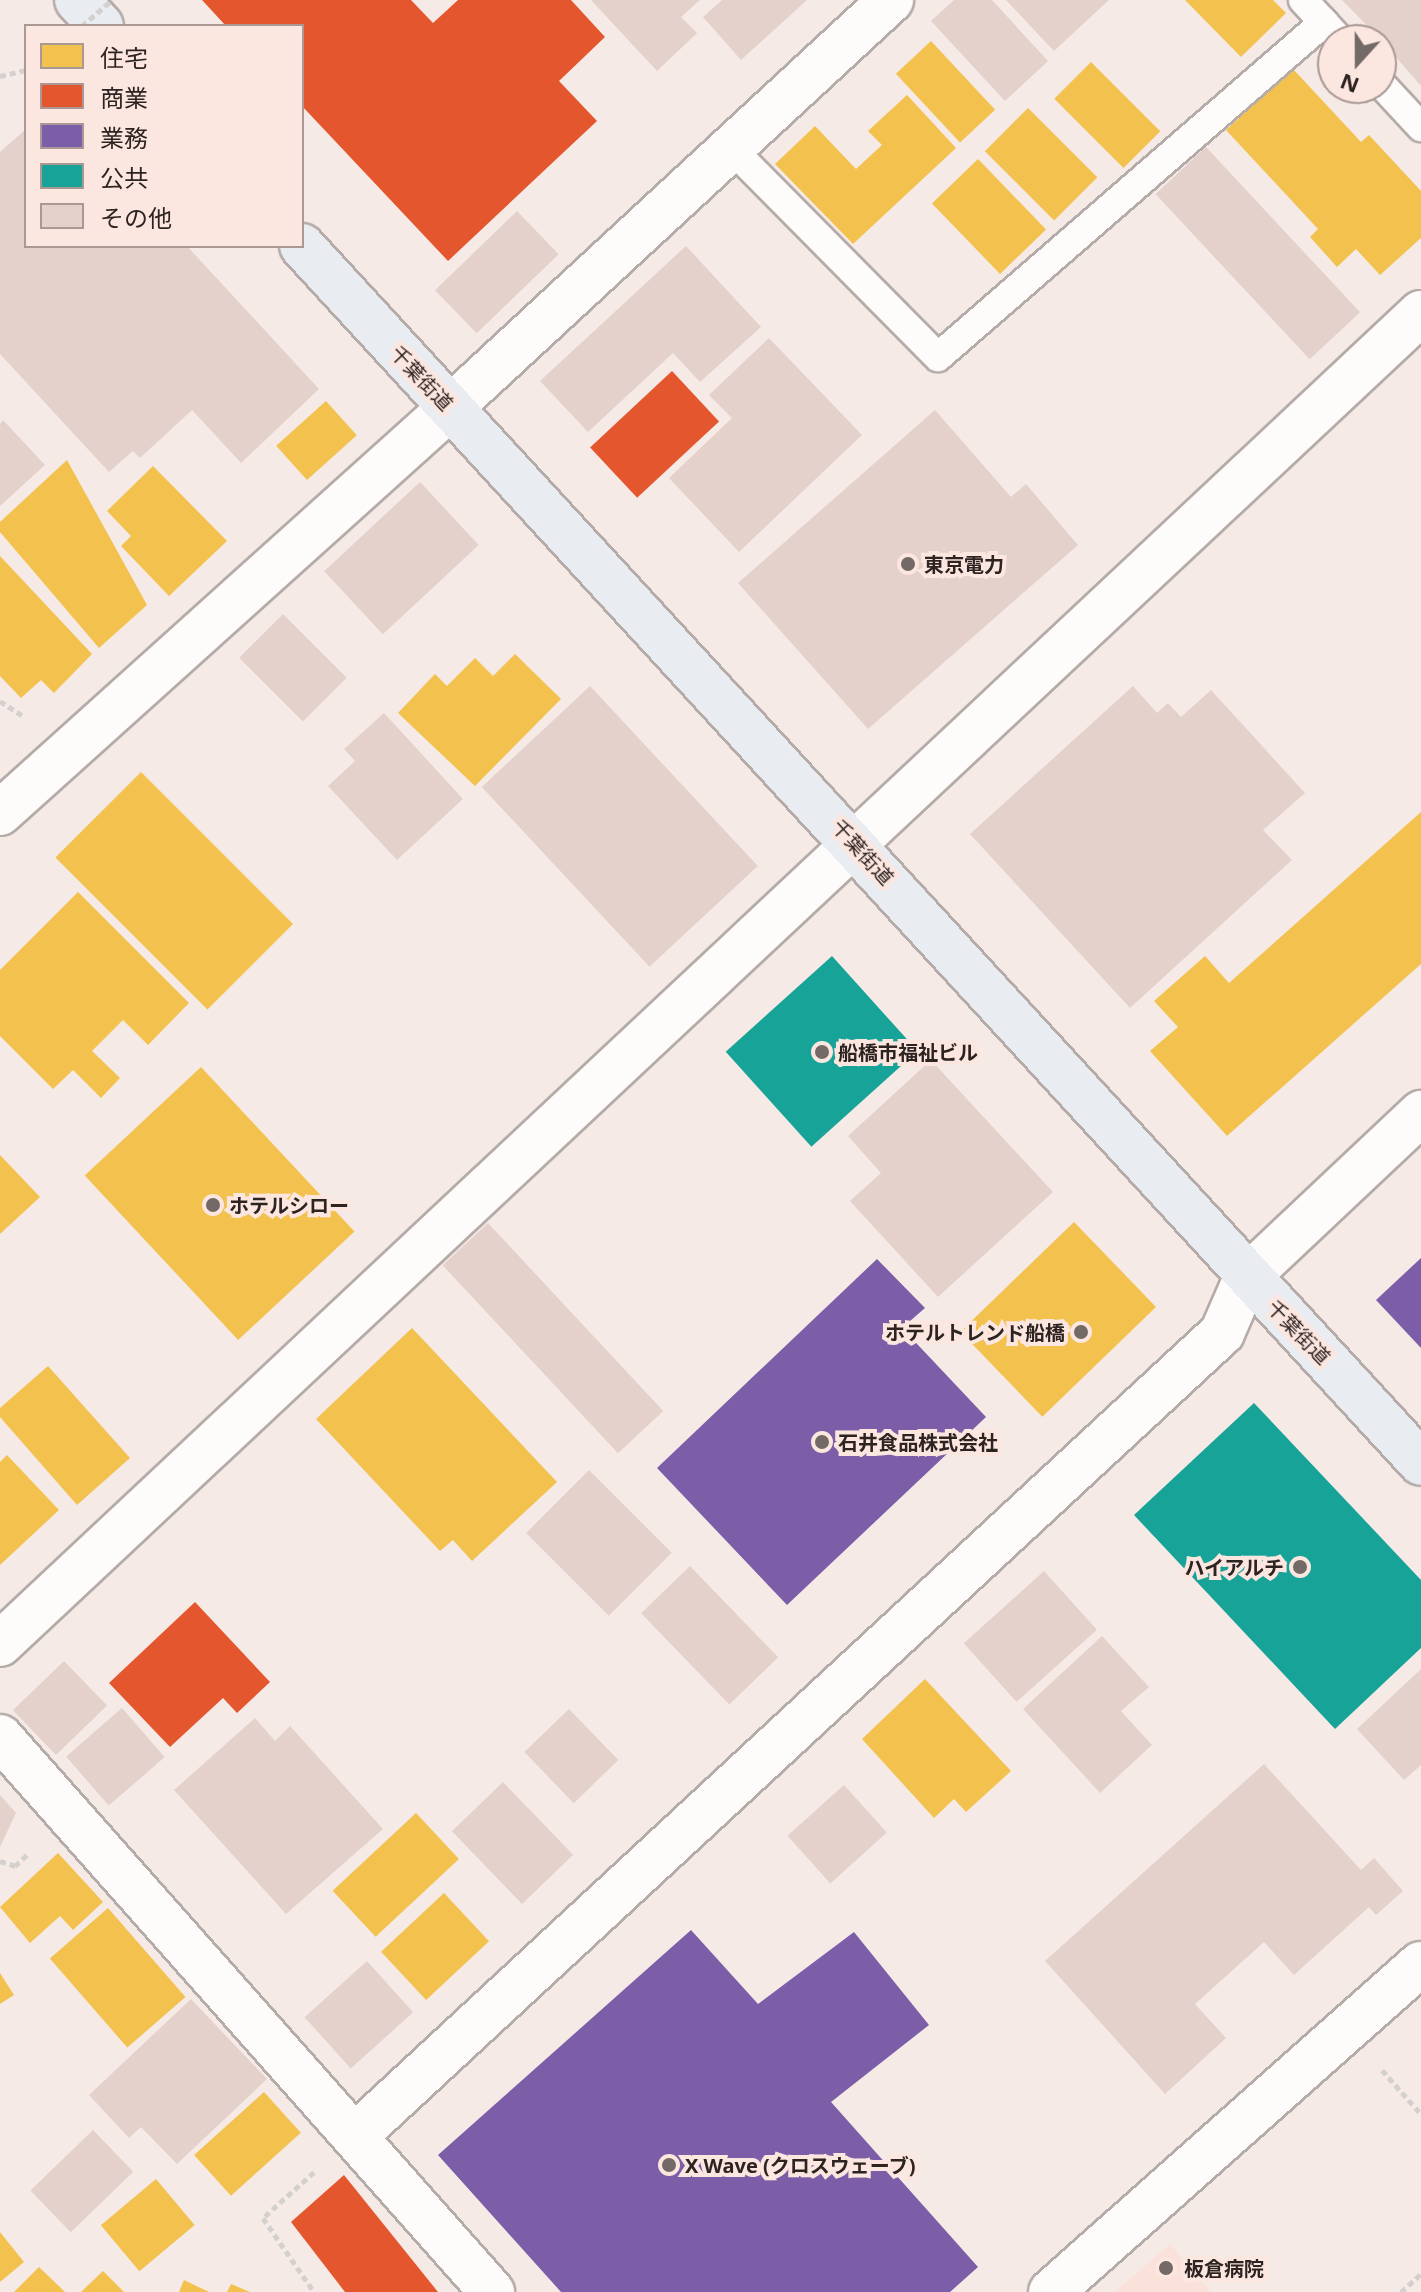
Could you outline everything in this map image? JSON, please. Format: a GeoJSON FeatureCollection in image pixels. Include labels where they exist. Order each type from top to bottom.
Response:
{"type":"FeatureCollection","features":[{"type":"Feature","properties":{"kind":"highway"},"geometry":{"type":"LineString","coordinates":[[77,0],[99,24]]}},
{"type":"Feature","properties":{"kind":"highway","name":"千葉街道"},"geometry":{"type":"LineString","coordinates":[[304,248],[855,842],[1246,1278],[1421,1463]]}},
{"type":"Feature","properties":{"kind":"street"},"geometry":{"type":"LineString","coordinates":[[0,813],[450,408],[891,0]]}},
{"type":"Feature","properties":{"kind":"street"},"geometry":{"type":"LineString","coordinates":[[0,1644],[1421,313]]}},
{"type":"Feature","properties":{"kind":"street"},"geometry":{"type":"LineString","coordinates":[[355,2136],[1222,1333],[1246,1278],[1421,1113]]}},
{"type":"Feature","properties":{"kind":"street"},"geometry":{"type":"LineString","coordinates":[[0,1737],[492,2292]]}},
{"type":"Feature","properties":{"kind":"street"},"geometry":{"type":"LineString","coordinates":[[1051,2292],[1421,1964]]}},
{"type":"Feature","properties":{"kind":"lane"},"geometry":{"type":"LineString","coordinates":[[1303,0],[1325,24]]}},
{"type":"Feature","properties":{"kind":"lane"},"geometry":{"type":"LineString","coordinates":[[731,148],[938,357],[1317,43]]}},
{"type":"Feature","properties":{"kind":"lane"},"geometry":{"type":"LineString","coordinates":[[1397,101],[1421,127]]}},
{"type":"Feature","properties":{"kind":"path"},"geometry":{"type":"LineString","coordinates":[[84,24],[112,0]]}},
{"type":"Feature","properties":{"kind":"path"},"geometry":{"type":"LineString","coordinates":[[0,76],[24,70]]}},
{"type":"Feature","properties":{"kind":"path"},"geometry":{"type":"LineString","coordinates":[[314,2292],[263,2218],[355,2136]]}},
{"type":"Feature","properties":{"kind":"path"},"geometry":{"type":"LineString","coordinates":[[1401,2292],[1421,2274]]}},
{"type":"Feature","properties":{"kind":"shaded area","name":"板倉病院"},"geometry":{"type":"Polygon","coordinates":[[[1170,2244],[1211,2292],[1115,2292],[1170,2244]]]}},
{"type":"Feature","properties":{"kind":"building: 住宅"},"geometry":{"type":"Polygon","coordinates":[[[1185,0],[1273,0],[1286,13],[1241,57],[1185,0]]]}},
{"type":"Feature","properties":{"kind":"building: 住宅"},"geometry":{"type":"Polygon","coordinates":[[[931,41],[995,110],[960,142],[896,74],[931,41]]]}},
{"type":"Feature","properties":{"kind":"building: 住宅"},"geometry":{"type":"Polygon","coordinates":[[[1091,62],[1160,131],[1124,168],[1054,99],[1091,62]]]}},
{"type":"Feature","properties":{"kind":"building: 住宅"},"geometry":{"type":"Polygon","coordinates":[[[1293,69],[1317,95],[1317,104],[1326,104],[1361,142],[1369,135],[1421,191],[1421,238],[1380,275],[1356,249],[1337,267],[1310,237],[1318,229],[1226,130],[1293,69]]]}},
{"type":"Feature","properties":{"kind":"building: 住宅"},"geometry":{"type":"Polygon","coordinates":[[[907,95],[956,148],[853,244],[775,164],[815,126],[856,169],[882,145],[868,131],[907,95]]]}},
{"type":"Feature","properties":{"kind":"building: 住宅"},"geometry":{"type":"Polygon","coordinates":[[[1028,108],[1097,177],[1054,220],[985,151],[1028,108]]]}},
{"type":"Feature","properties":{"kind":"building: 住宅"},"geometry":{"type":"Polygon","coordinates":[[[978,159],[1046,229],[1000,274],[932,203],[978,159]]]}},
{"type":"Feature","properties":{"kind":"building: 住宅"},"geometry":{"type":"Polygon","coordinates":[[[326,401],[357,435],[307,480],[276,446],[326,401]]]}},
{"type":"Feature","properties":{"kind":"building: 住宅"},"geometry":{"type":"Polygon","coordinates":[[[67,460],[147,605],[99,648],[0,532],[0,522],[67,460]]]}},
{"type":"Feature","properties":{"kind":"building: 住宅"},"geometry":{"type":"Polygon","coordinates":[[[153,466],[227,541],[169,596],[121,546],[131,536],[107,511],[153,466]]]}},
{"type":"Feature","properties":{"kind":"building: 住宅"},"geometry":{"type":"Polygon","coordinates":[[[0,556],[92,654],[54,693],[41,680],[21,698],[0,676],[0,556]]]}},
{"type":"Feature","properties":{"kind":"building: 住宅"},"geometry":{"type":"Polygon","coordinates":[[[515,654],[561,699],[475,786],[398,713],[435,674],[447,686],[475,658],[493,676],[515,654]]]}},
{"type":"Feature","properties":{"kind":"building: 住宅"},"geometry":{"type":"Polygon","coordinates":[[[141,772],[293,924],[207,1010],[55,858],[141,772]]]}},
{"type":"Feature","properties":{"kind":"building: 住宅"},"geometry":{"type":"Polygon","coordinates":[[[1421,812],[1421,964],[1227,1136],[1150,1051],[1178,1027],[1154,1001],[1205,956],[1229,983],[1421,812]]]}},
{"type":"Feature","properties":{"kind":"building: 住宅"},"geometry":{"type":"Polygon","coordinates":[[[78,892],[189,1003],[148,1045],[123,1020],[92,1051],[120,1078],[101,1098],[73,1070],[53,1089],[0,1036],[0,970],[78,892]]]}},
{"type":"Feature","properties":{"kind":"building: 住宅"},"geometry":{"type":"Polygon","coordinates":[[[201,1067],[354,1232],[238,1340],[85,1175],[201,1067]]]}},
{"type":"Feature","properties":{"kind":"building: 住宅"},"geometry":{"type":"Polygon","coordinates":[[[0,1155],[40,1197],[0,1234],[0,1155]]]}},
{"type":"Feature","properties":{"kind":"building: 住宅"},"geometry":{"type":"Polygon","coordinates":[[[1074,1222],[1156,1307],[1042,1417],[960,1332],[1074,1222]]]}},
{"type":"Feature","properties":{"kind":"building: 住宅"},"geometry":{"type":"Polygon","coordinates":[[[412,1328],[557,1482],[472,1561],[453,1540],[440,1551],[316,1419],[412,1328]]]}},
{"type":"Feature","properties":{"kind":"building: 住宅"},"geometry":{"type":"Polygon","coordinates":[[[48,1366],[130,1458],[77,1505],[0,1417],[0,1408],[48,1366]]]}},
{"type":"Feature","properties":{"kind":"building: 住宅"},"geometry":{"type":"Polygon","coordinates":[[[7,1455],[59,1510],[0,1565],[0,1462],[7,1455]]]}},
{"type":"Feature","properties":{"kind":"building: 住宅"},"geometry":{"type":"Polygon","coordinates":[[[925,1679],[1011,1771],[966,1812],[954,1799],[934,1818],[862,1739],[925,1679]]]}},
{"type":"Feature","properties":{"kind":"building: 住宅"},"geometry":{"type":"Polygon","coordinates":[[[416,1813],[459,1859],[376,1937],[333,1891],[416,1813]]]}},
{"type":"Feature","properties":{"kind":"building: 住宅"},"geometry":{"type":"Polygon","coordinates":[[[58,1853],[103,1902],[73,1930],[60,1916],[30,1943],[0,1907],[58,1853]]]}},
{"type":"Feature","properties":{"kind":"building: 住宅"},"geometry":{"type":"Polygon","coordinates":[[[444,1893],[489,1941],[426,2000],[381,1952],[444,1893]]]}},
{"type":"Feature","properties":{"kind":"building: 住宅"},"geometry":{"type":"Polygon","coordinates":[[[108,1908],[185,1997],[127,2048],[50,1959],[108,1908]]]}},
{"type":"Feature","properties":{"kind":"building: 住宅"},"geometry":{"type":"Polygon","coordinates":[[[0,1973],[14,1995],[0,2004],[0,1973]]]}},
{"type":"Feature","properties":{"kind":"building: 住宅"},"geometry":{"type":"Polygon","coordinates":[[[264,2092],[301,2133],[231,2196],[194,2155],[264,2092]]]}},
{"type":"Feature","properties":{"kind":"building: 住宅"},"geometry":{"type":"Polygon","coordinates":[[[156,2179],[195,2225],[139,2271],[101,2225],[156,2179]]]}},
{"type":"Feature","properties":{"kind":"building: 住宅"},"geometry":{"type":"Polygon","coordinates":[[[0,2232],[24,2262],[0,2282],[0,2232]]]}},
{"type":"Feature","properties":{"kind":"building: 住宅"},"geometry":{"type":"Polygon","coordinates":[[[39,2267],[65,2292],[14,2292],[39,2267]]]}},
{"type":"Feature","properties":{"kind":"building: 住宅"},"geometry":{"type":"Polygon","coordinates":[[[103,2271],[124,2292],[81,2292],[103,2271]]]}},
{"type":"Feature","properties":{"kind":"building: 住宅"},"geometry":{"type":"Polygon","coordinates":[[[184,2280],[209,2292],[179,2292],[184,2280]]]}},
{"type":"Feature","properties":{"kind":"building: 住宅"},"geometry":{"type":"Polygon","coordinates":[[[231,2284],[250,2292],[227,2292],[231,2284]]]}},
{"type":"Feature","properties":{"kind":"building: 商業"},"geometry":{"type":"Polygon","coordinates":[[[202,0],[411,0],[433,23],[458,0],[571,0],[605,37],[559,81],[597,121],[448,261],[304,108],[304,24],[224,24],[202,0]]]}},
{"type":"Feature","properties":{"kind":"building: 商業"},"geometry":{"type":"Polygon","coordinates":[[[672,371],[719,421],[637,498],[590,447],[672,371]]]}},
{"type":"Feature","properties":{"kind":"building: 商業"},"geometry":{"type":"Polygon","coordinates":[[[195,1602],[270,1682],[237,1713],[223,1698],[170,1747],[109,1683],[195,1602]]]}},
{"type":"Feature","properties":{"kind":"building: 商業"},"geometry":{"type":"Polygon","coordinates":[[[344,2175],[438,2292],[345,2292],[291,2222],[344,2175]]]}},
{"type":"Feature","properties":{"kind":"building: 業務"},"geometry":{"type":"Polygon","coordinates":[[[1421,1258],[1421,1348],[1376,1300],[1421,1258]]]}},
{"type":"Feature","properties":{"kind":"building: 業務","name":"石井食品株式会社"},"geometry":{"type":"Polygon","coordinates":[[[877,1259],[925,1308],[902,1328],[986,1417],[787,1605],[657,1468],[877,1259]]]}},
{"type":"Feature","properties":{"kind":"building: 業務"},"geometry":{"type":"Polygon","coordinates":[[[691,1930],[758,2004],[854,1932],[929,2025],[831,2102],[978,2267],[950,2292],[561,2292],[438,2155],[691,1930]]]}},
{"type":"Feature","properties":{"kind":"building: 公共","name":"船橋市福祉ビル"},"geometry":{"type":"Polygon","coordinates":[[[832,956],[918,1051],[811,1147],[726,1052],[832,956]]]}},
{"type":"Feature","properties":{"kind":"building: 公共"},"geometry":{"type":"Polygon","coordinates":[[[1254,1403],[1421,1580],[1421,1648],[1335,1729],[1134,1515],[1254,1403]]]}},
{"type":"Feature","properties":{"kind":"building: その他"},"geometry":{"type":"Polygon","coordinates":[[[591,0],[700,0],[681,17],[697,33],[657,71],[591,0]]]}},
{"type":"Feature","properties":{"kind":"building: その他"},"geometry":{"type":"Polygon","coordinates":[[[722,0],[807,0],[741,60],[703,17],[722,0]]]}},
{"type":"Feature","properties":{"kind":"building: その他"},"geometry":{"type":"Polygon","coordinates":[[[954,0],[992,0],[1048,61],[1005,101],[931,21],[954,0]]]}},
{"type":"Feature","properties":{"kind":"building: その他"},"geometry":{"type":"Polygon","coordinates":[[[1006,0],[1109,0],[1054,51],[1006,0]]]}},
{"type":"Feature","properties":{"kind":"building: その他"},"geometry":{"type":"Polygon","coordinates":[[[1342,0],[1421,0],[1421,86],[1397,58],[1397,24],[1365,24],[1342,0]]]}},
{"type":"Feature","properties":{"kind":"building: その他"},"geometry":{"type":"Polygon","coordinates":[[[24,131],[24,248],[189,248],[319,389],[241,463],[192,410],[140,458],[133,451],[109,472],[0,354],[0,152],[24,131]]]}},
{"type":"Feature","properties":{"kind":"building: その他"},"geometry":{"type":"Polygon","coordinates":[[[1206,147],[1360,312],[1310,359],[1156,194],[1206,147]]]}},
{"type":"Feature","properties":{"kind":"building: その他"},"geometry":{"type":"Polygon","coordinates":[[[517,211],[559,254],[477,333],[435,290],[517,211]]]}},
{"type":"Feature","properties":{"kind":"building: その他"},"geometry":{"type":"Polygon","coordinates":[[[686,246],[761,327],[700,382],[673,353],[588,432],[540,381],[686,246]]]}},
{"type":"Feature","properties":{"kind":"building: その他"},"geometry":{"type":"Polygon","coordinates":[[[769,338],[862,435],[739,552],[669,478],[732,418],[709,395],[769,338]]]}},
{"type":"Feature","properties":{"kind":"building: その他","name":"東京電力"},"geometry":{"type":"Polygon","coordinates":[[[935,410],[1011,497],[1026,484],[1078,545],[868,729],[738,583],[935,410]]]}},
{"type":"Feature","properties":{"kind":"building: その他"},"geometry":{"type":"Polygon","coordinates":[[[3,420],[45,465],[0,506],[0,424],[3,420]]]}},
{"type":"Feature","properties":{"kind":"building: その他"},"geometry":{"type":"Polygon","coordinates":[[[420,482],[479,545],[383,634],[324,571],[420,482]]]}},
{"type":"Feature","properties":{"kind":"building: その他"},"geometry":{"type":"Polygon","coordinates":[[[283,614],[347,678],[303,721],[239,658],[283,614]]]}},
{"type":"Feature","properties":{"kind":"building: その他"},"geometry":{"type":"Polygon","coordinates":[[[590,686],[758,866],[650,967],[482,787],[590,686]]]}},
{"type":"Feature","properties":{"kind":"building: その他"},"geometry":{"type":"Polygon","coordinates":[[[1133,686],[1157,713],[1168,703],[1181,717],[1211,690],[1305,793],[1263,830],[1292,860],[1130,1008],[970,834],[1133,686]]]}},
{"type":"Feature","properties":{"kind":"building: その他"},"geometry":{"type":"Polygon","coordinates":[[[384,713],[463,799],[397,860],[328,786],[355,761],[344,749],[384,713]]]}},
{"type":"Feature","properties":{"kind":"building: その他"},"geometry":{"type":"Polygon","coordinates":[[[931,1060],[1053,1192],[938,1297],[850,1201],[881,1173],[848,1136],[931,1060]]]}},
{"type":"Feature","properties":{"kind":"building: その他"},"geometry":{"type":"Polygon","coordinates":[[[488,1223],[663,1411],[618,1453],[443,1265],[488,1223]]]}},
{"type":"Feature","properties":{"kind":"building: その他"},"geometry":{"type":"Polygon","coordinates":[[[589,1470],[672,1553],[609,1616],[526,1533],[589,1470]]]}},
{"type":"Feature","properties":{"kind":"building: その他"},"geometry":{"type":"Polygon","coordinates":[[[690,1566],[778,1657],[729,1705],[641,1613],[690,1566]]]}},
{"type":"Feature","properties":{"kind":"building: その他"},"geometry":{"type":"Polygon","coordinates":[[[1044,1571],[1097,1630],[1017,1702],[964,1643],[1044,1571]]]}},
{"type":"Feature","properties":{"kind":"building: その他"},"geometry":{"type":"Polygon","coordinates":[[[1102,1636],[1149,1687],[1121,1711],[1152,1745],[1100,1793],[1023,1709],[1102,1636]]]}},
{"type":"Feature","properties":{"kind":"building: その他"},"geometry":{"type":"Polygon","coordinates":[[[64,1661],[107,1706],[56,1755],[13,1710],[64,1661]]]}},
{"type":"Feature","properties":{"kind":"building: その他"},"geometry":{"type":"Polygon","coordinates":[[[1421,1669],[1421,1765],[1404,1780],[1357,1729],[1421,1669]]]}},
{"type":"Feature","properties":{"kind":"building: その他"},"geometry":{"type":"Polygon","coordinates":[[[122,1708],[165,1757],[109,1806],[66,1757],[122,1708]]]}},
{"type":"Feature","properties":{"kind":"building: その他"},"geometry":{"type":"Polygon","coordinates":[[[569,1709],[618,1760],[574,1803],[524,1752],[569,1709]]]}},
{"type":"Feature","properties":{"kind":"building: その他"},"geometry":{"type":"Polygon","coordinates":[[[255,1718],[275,1741],[290,1726],[383,1829],[286,1914],[174,1790],[255,1718]]]}},
{"type":"Feature","properties":{"kind":"building: その他"},"geometry":{"type":"Polygon","coordinates":[[[1264,1764],[1361,1870],[1374,1858],[1403,1891],[1376,1915],[1369,1907],[1294,1975],[1264,1942],[1195,2004],[1226,2038],[1165,2094],[1045,1961],[1264,1764]]]}},
{"type":"Feature","properties":{"kind":"building: その他"},"geometry":{"type":"Polygon","coordinates":[[[503,1782],[573,1855],[522,1904],[452,1831],[503,1782]]]}},
{"type":"Feature","properties":{"kind":"building: その他"},"geometry":{"type":"Polygon","coordinates":[[[844,1785],[887,1833],[830,1883],[788,1836],[844,1785]]]}},
{"type":"Feature","properties":{"kind":"building: その他"},"geometry":{"type":"Polygon","coordinates":[[[0,1795],[16,1813],[0,1847],[0,1795]]]}},
{"type":"Feature","properties":{"kind":"building: その他"},"geometry":{"type":"Polygon","coordinates":[[[367,1961],[413,2012],[351,2068],[305,2017],[367,1961]]]}},
{"type":"Feature","properties":{"kind":"building: その他"},"geometry":{"type":"Polygon","coordinates":[[[191,1999],[267,2079],[177,2164],[141,2127],[129,2138],[89,2095],[191,1999]]]}},
{"type":"Feature","properties":{"kind":"building: その他"},"geometry":{"type":"Polygon","coordinates":[[[93,2130],[133,2172],[71,2232],[30,2190],[93,2130]]]}},
{"type":"Feature","properties":{"kind":"place","name":"東京電力"},"geometry":{"type":"Point","coordinates":[908,564]}},
{"type":"Feature","properties":{"kind":"place","name":"船橋市福祉ビル"},"geometry":{"type":"Point","coordinates":[822,1052]}},
{"type":"Feature","properties":{"kind":"place","name":"ホテルシロー"},"geometry":{"type":"Point","coordinates":[213,1205]}},
{"type":"Feature","properties":{"kind":"place","name":"ホテルトレンド船橋"},"geometry":{"type":"Point","coordinates":[1081,1332]}},
{"type":"Feature","properties":{"kind":"place","name":"石井食品株式会社"},"geometry":{"type":"Point","coordinates":[822,1442]}},
{"type":"Feature","properties":{"kind":"place","name":"ハイアルチ"},"geometry":{"type":"Point","coordinates":[1300,1567]}},
{"type":"Feature","properties":{"kind":"place","name":"X Wave (クロスウェーブ)"},"geometry":{"type":"Point","coordinates":[669,2165]}},
{"type":"Feature","properties":{"kind":"place","name":"板倉病院"},"geometry":{"type":"Point","coordinates":[1166,2268]}}]}
